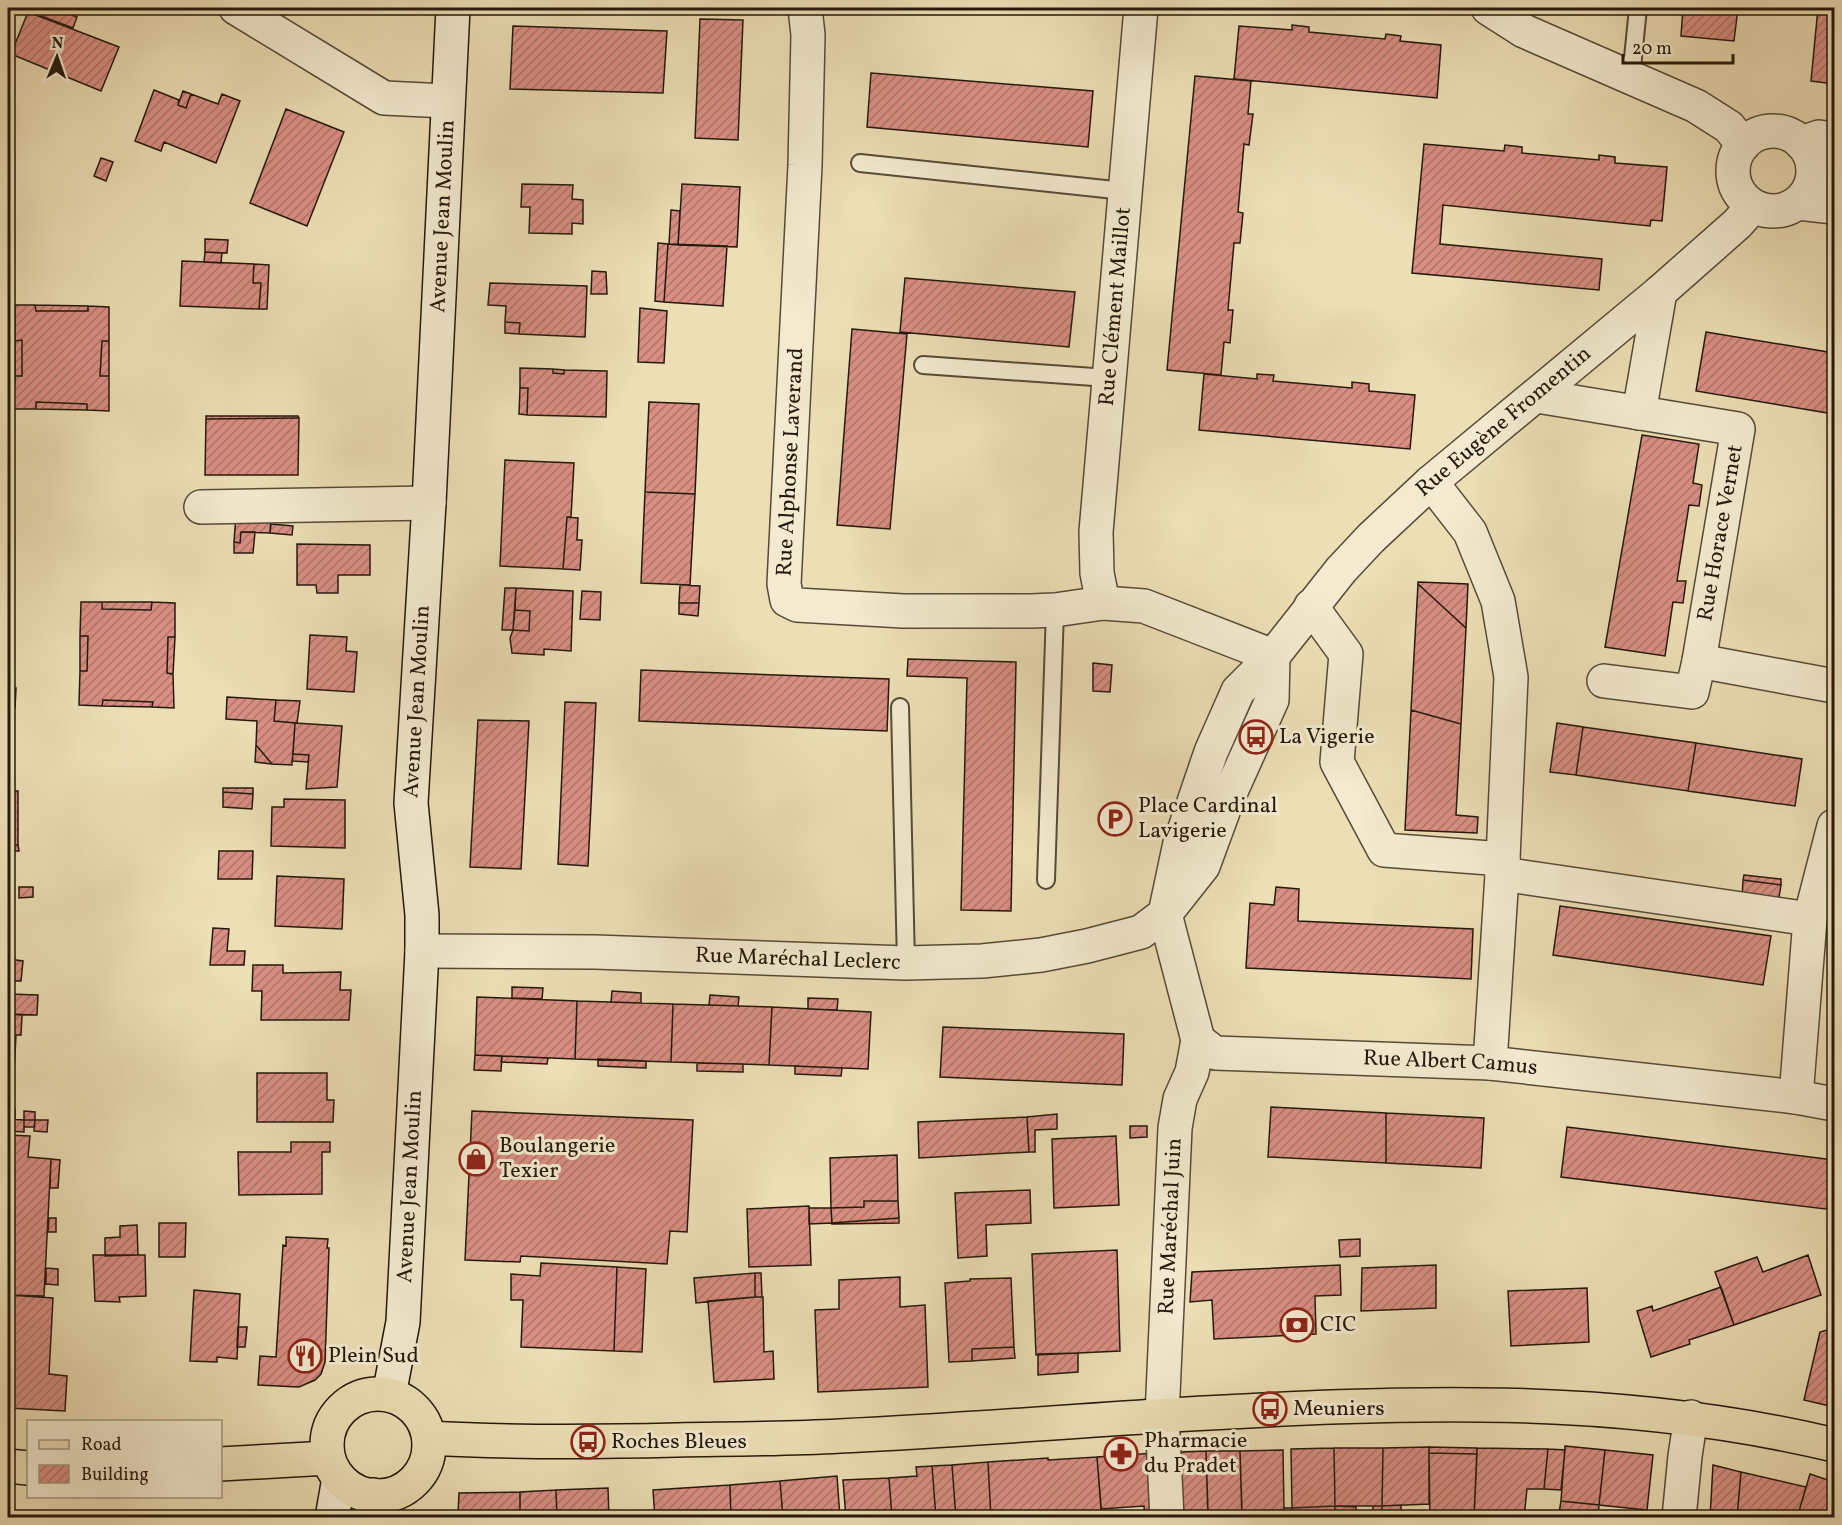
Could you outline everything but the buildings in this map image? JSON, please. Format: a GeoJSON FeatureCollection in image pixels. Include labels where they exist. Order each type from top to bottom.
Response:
{"type":"FeatureCollection","features":[{"type":"Feature","properties":{"kind":"main road"},"geometry":{"type":"LineString","coordinates":[[371,1394],[389,1395],[404,1400],[416,1410],[425,1423],[429,1438],[429,1453],[424,1468],[415,1480],[403,1490],[388,1495],[373,1506],[360,1492],[348,1487],[334,1468],[327,1441],[331,1424],[341,1409],[355,1399],[371,1394]]}},
{"type":"Feature","properties":{"kind":"main road"},"geometry":{"type":"LineString","coordinates":[[429,1438],[588,1442],[838,1437],[1270,1409],[1487,1404],[1607,1409],[1691,1418],[1834,1445]]}},
{"type":"Feature","properties":{"kind":"main road"},"geometry":{"type":"LineString","coordinates":[[222,1464],[334,1468]]}},
{"type":"Feature","properties":{"kind":"main road"},"geometry":{"type":"LineString","coordinates":[[8,1466],[27,1468]]}},
{"type":"Feature","properties":{"kind":"street"},"geometry":{"type":"LineString","coordinates":[[236,8],[384,98],[447,101]]}},
{"type":"Feature","properties":{"kind":"street","name":"Avenue Jean Moulin"},"geometry":{"type":"LineString","coordinates":[[389,1395],[403,1322],[422,951],[423,915],[411,802],[429,503],[453,8]]}},
{"type":"Feature","properties":{"kind":"street","name":"Rue Alphonse Laverand"},"geometry":{"type":"LineString","coordinates":[[805,8],[807,35],[805,165],[784,584],[787,600],[797,605],[903,611],[1054,609],[1103,603],[1144,606],[1273,656]]}},
{"type":"Feature","properties":{"kind":"street","name":"Rue Clément Maillot"},"geometry":{"type":"LineString","coordinates":[[1103,603],[1096,573],[1096,532],[1141,8]]}},
{"type":"Feature","properties":{"kind":"street"},"geometry":{"type":"LineString","coordinates":[[1488,8],[1524,31],[1696,106],[1729,127],[1743,145]]}},
{"type":"Feature","properties":{"kind":"street"},"geometry":{"type":"LineString","coordinates":[[1771,131],[1787,134],[1801,143],[1809,154],[1813,166],[1812,180],[1807,193],[1798,203],[1776,211],[1764,211],[1743,197],[1735,185],[1733,171],[1736,158],[1743,145],[1755,135],[1771,131]]}},
{"type":"Feature","properties":{"kind":"street"},"geometry":{"type":"LineString","coordinates":[[1801,143],[1819,137],[1834,139]]}},
{"type":"Feature","properties":{"kind":"street"},"geometry":{"type":"LineString","coordinates":[[1798,203],[1834,207]]}},
{"type":"Feature","properties":{"kind":"street","name":"Rue Eugène Fromentin"},"geometry":{"type":"LineString","coordinates":[[1273,656],[1311,606],[1371,538],[1431,482],[1660,292],[1737,224],[1754,206]]}},
{"type":"Feature","properties":{"kind":"street"},"geometry":{"type":"LineString","coordinates":[[1639,413],[1660,292]]}},
{"type":"Feature","properties":{"kind":"street","name":"Rue Horace Vernet"},"geometry":{"type":"LineString","coordinates":[[1537,396],[1738,429],[1692,692],[1604,681]]}},
{"type":"Feature","properties":{"kind":"street"},"geometry":{"type":"LineString","coordinates":[[1431,482],[1470,532],[1498,601],[1511,677],[1490,1063]]}},
{"type":"Feature","properties":{"kind":"street"},"geometry":{"type":"LineString","coordinates":[[201,507],[429,503]]}},
{"type":"Feature","properties":{"kind":"street"},"geometry":{"type":"LineString","coordinates":[[1311,606],[1346,654],[1337,762],[1384,850],[1502,866],[1810,919]]}},
{"type":"Feature","properties":{"kind":"street"},"geometry":{"type":"LineString","coordinates":[[1198,1040],[1165,914],[1203,866],[1228,798],[1272,700],[1273,656]]}},
{"type":"Feature","properties":{"kind":"street"},"geometry":{"type":"LineString","coordinates":[[1699,661],[1834,686]]}},
{"type":"Feature","properties":{"kind":"street"},"geometry":{"type":"LineString","coordinates":[[1796,1097],[1810,919],[1834,826]]}},
{"type":"Feature","properties":{"kind":"street","name":"Rue Maréchal Leclerc"},"geometry":{"type":"LineString","coordinates":[[422,951],[595,952],[906,963],[982,961],[1041,955],[1087,946],[1141,932],[1165,914]]}},
{"type":"Feature","properties":{"kind":"street","name":"Rue Albert Camus"},"geometry":{"type":"LineString","coordinates":[[1198,1040],[1215,1053],[1490,1063],[1796,1097],[1834,1104]]}},
{"type":"Feature","properties":{"kind":"street","name":"Rue Maréchal Juin"},"geometry":{"type":"LineString","coordinates":[[1167,1518],[1162,1416],[1175,1128],[1180,1099],[1192,1072],[1198,1040]]}},
{"type":"Feature","properties":{"kind":"street"},"geometry":{"type":"LineString","coordinates":[[1679,1518],[1691,1418]]}},
{"type":"Feature","properties":{"kind":"street"},"geometry":{"type":"LineString","coordinates":[[332,1518],[334,1468]]}},
{"type":"Feature","properties":{"kind":"lane"},"geometry":{"type":"LineString","coordinates":[[1631,78],[1638,8]]}},
{"type":"Feature","properties":{"kind":"lane"},"geometry":{"type":"LineString","coordinates":[[860,162],[1124,191]]}},
{"type":"Feature","properties":{"kind":"lane"},"geometry":{"type":"LineString","coordinates":[[923,365],[1108,378]]}},
{"type":"Feature","properties":{"kind":"lane"},"geometry":{"type":"LineString","coordinates":[[1046,880],[1054,609]]}},
{"type":"Feature","properties":{"kind":"lane"},"geometry":{"type":"LineString","coordinates":[[900,707],[906,963]]}},
{"type":"Feature","properties":{"kind":"place","name":"La Vigerie"},"geometry":{"type":"Point","coordinates":[1256,737]}},
{"type":"Feature","properties":{"kind":"place","name":"Place Cardinal Lavigerie"},"geometry":{"type":"Point","coordinates":[1115,819]}},
{"type":"Feature","properties":{"kind":"place","name":"Boulangerie Texier"},"geometry":{"type":"Point","coordinates":[476,1159]}},
{"type":"Feature","properties":{"kind":"place","name":"CIC"},"geometry":{"type":"Point","coordinates":[1297,1325]}},
{"type":"Feature","properties":{"kind":"place","name":"Plein Sud"},"geometry":{"type":"Point","coordinates":[305,1356]}},
{"type":"Feature","properties":{"kind":"place","name":"Meuniers"},"geometry":{"type":"Point","coordinates":[1270,1409]}},
{"type":"Feature","properties":{"kind":"place","name":"Roches Bleues"},"geometry":{"type":"Point","coordinates":[588,1442]}},
{"type":"Feature","properties":{"kind":"place","name":"Pharmacie du Pradet"},"geometry":{"type":"Point","coordinates":[1121,1454]}}]}
